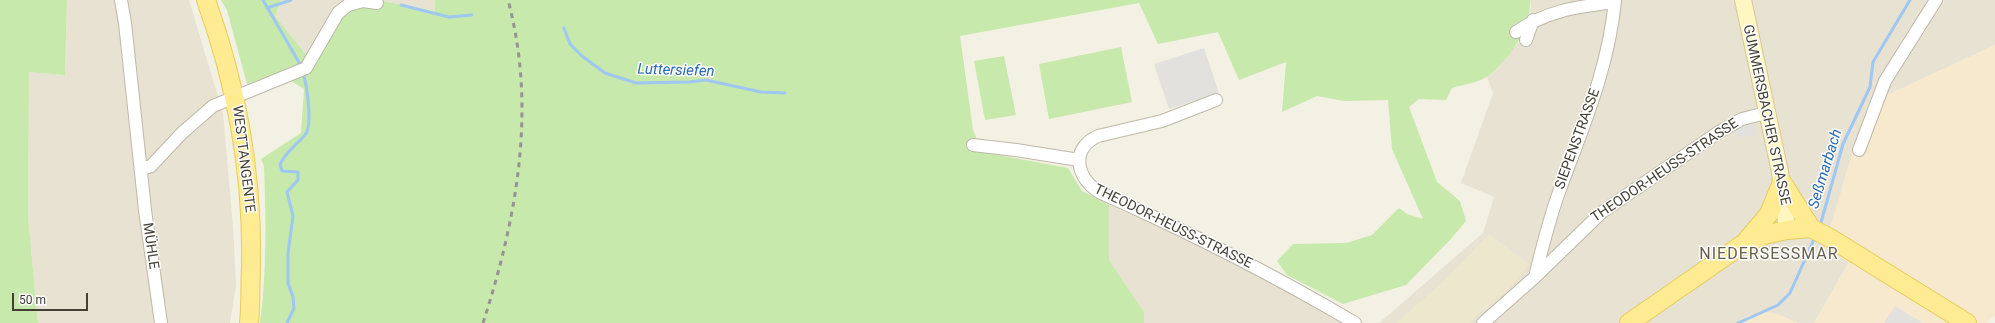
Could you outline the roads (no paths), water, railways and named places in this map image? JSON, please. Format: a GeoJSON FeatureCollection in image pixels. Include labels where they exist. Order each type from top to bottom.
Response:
{"type":"FeatureCollection","features":[{"type":"Feature","properties":{"kind":"main road","name":"WESTTANGENTE"},"geometry":{"type":"LineString","coordinates":[[206,0],[221,42],[235,98],[248,183],[251,232],[249,323]]}},
{"type":"Feature","properties":{"kind":"main road","name":"GUMMERSBACHER STRASSE"},"geometry":{"type":"LineString","coordinates":[[1743,0],[1782,182],[1787,230]]}},
{"type":"Feature","properties":{"kind":"main road"},"geometry":{"type":"LineString","coordinates":[[1782,182],[1816,231],[1967,323]]}},
{"type":"Feature","properties":{"kind":"main road"},"geometry":{"type":"LineString","coordinates":[[1630,323],[1743,244],[1769,214],[1782,182]]}},
{"type":"Feature","properties":{"kind":"main road"},"geometry":{"type":"LineString","coordinates":[[1743,244],[1764,236],[1787,230],[1816,231]]}},
{"type":"Feature","properties":{"kind":"street","name":"MÜHLE"},"geometry":{"type":"LineString","coordinates":[[121,0],[142,168],[145,210],[161,323]]}},
{"type":"Feature","properties":{"kind":"street"},"geometry":{"type":"LineString","coordinates":[[1859,150],[1885,81],[1936,0]]}},
{"type":"Feature","properties":{"kind":"street"},"geometry":{"type":"LineString","coordinates":[[142,168],[151,166],[182,133],[213,106],[301,71],[338,13],[348,5],[363,1],[377,3]]}},
{"type":"Feature","properties":{"kind":"street"},"geometry":{"type":"LineString","coordinates":[[1516,32],[1534,20],[1556,12],[1615,1]]}},
{"type":"Feature","properties":{"kind":"street","name":"SIEPENSTRASSE"},"geometry":{"type":"LineString","coordinates":[[1535,277],[1543,240],[1558,193],[1600,81],[1606,58],[1615,1]]}},
{"type":"Feature","properties":{"kind":"street"},"geometry":{"type":"LineString","coordinates":[[1526,40],[1534,20]]}},
{"type":"Feature","properties":{"kind":"street"},"geometry":{"type":"LineString","coordinates":[[973,146],[1016,150],[1079,160],[1082,149],[1093,138],[1158,122],[1216,100]]}},
{"type":"Feature","properties":{"kind":"street","name":"THEODOR-HEUSS-STRASSE"},"geometry":{"type":"LineString","coordinates":[[1483,323],[1535,277],[1602,212],[1719,132],[1742,119],[1766,113]]}},
{"type":"Feature","properties":{"kind":"street"},"geometry":{"type":"LineString","coordinates":[[1008,140],[1016,150]]}},
{"type":"Feature","properties":{"kind":"street","name":"THEODOR-HEUSS-STRASSE"},"geometry":{"type":"LineString","coordinates":[[1079,160],[1082,176],[1089,185],[1098,192],[1177,228],[1293,286],[1355,323]]}},
{"type":"Feature","properties":{"kind":"waterway"},"geometry":{"type":"LineString","coordinates":[[263,0],[301,66]]}},
{"type":"Feature","properties":{"kind":"waterway","name":"Luttersiefen"},"geometry":{"type":"LineString","coordinates":[[267,8],[291,0]]}},
{"type":"Feature","properties":{"kind":"waterway","name":"Seßmarbach"},"geometry":{"type":"LineString","coordinates":[[1820,226],[1843,144],[1870,87],[1873,62],[1910,0]]}},
{"type":"Feature","properties":{"kind":"waterway","name":"Luttersiefen"},"geometry":{"type":"LineString","coordinates":[[401,5],[449,17],[472,15]]}},
{"type":"Feature","properties":{"kind":"waterway","name":"Luttersiefen"},"geometry":{"type":"LineString","coordinates":[[564,28],[570,44],[582,56],[605,73],[636,83],[689,82],[706,80],[761,92],[785,93]]}},
{"type":"Feature","properties":{"kind":"waterway"},"geometry":{"type":"LineString","coordinates":[[287,323],[294,308],[293,297],[288,283],[288,253],[293,216],[287,192],[298,180],[298,172],[282,171],[280,164],[288,152],[305,135],[309,123],[306,86],[303,73]]}},
{"type":"Feature","properties":{"kind":"waterway","name":"Seßmarbach"},"geometry":{"type":"LineString","coordinates":[[1738,323],[1778,305],[1790,293],[1815,237]]}},
{"type":"Feature","properties":{"kind":"railway"},"geometry":{"type":"LineString","coordinates":[[483,323],[505,243],[519,163],[522,122],[521,81],[517,41],[508,0]]}},
{"type":"Feature","properties":{"kind":"district","name":"NIEDERSESSMAR"},"geometry":{"type":"Point","coordinates":[1769,255]}}]}
